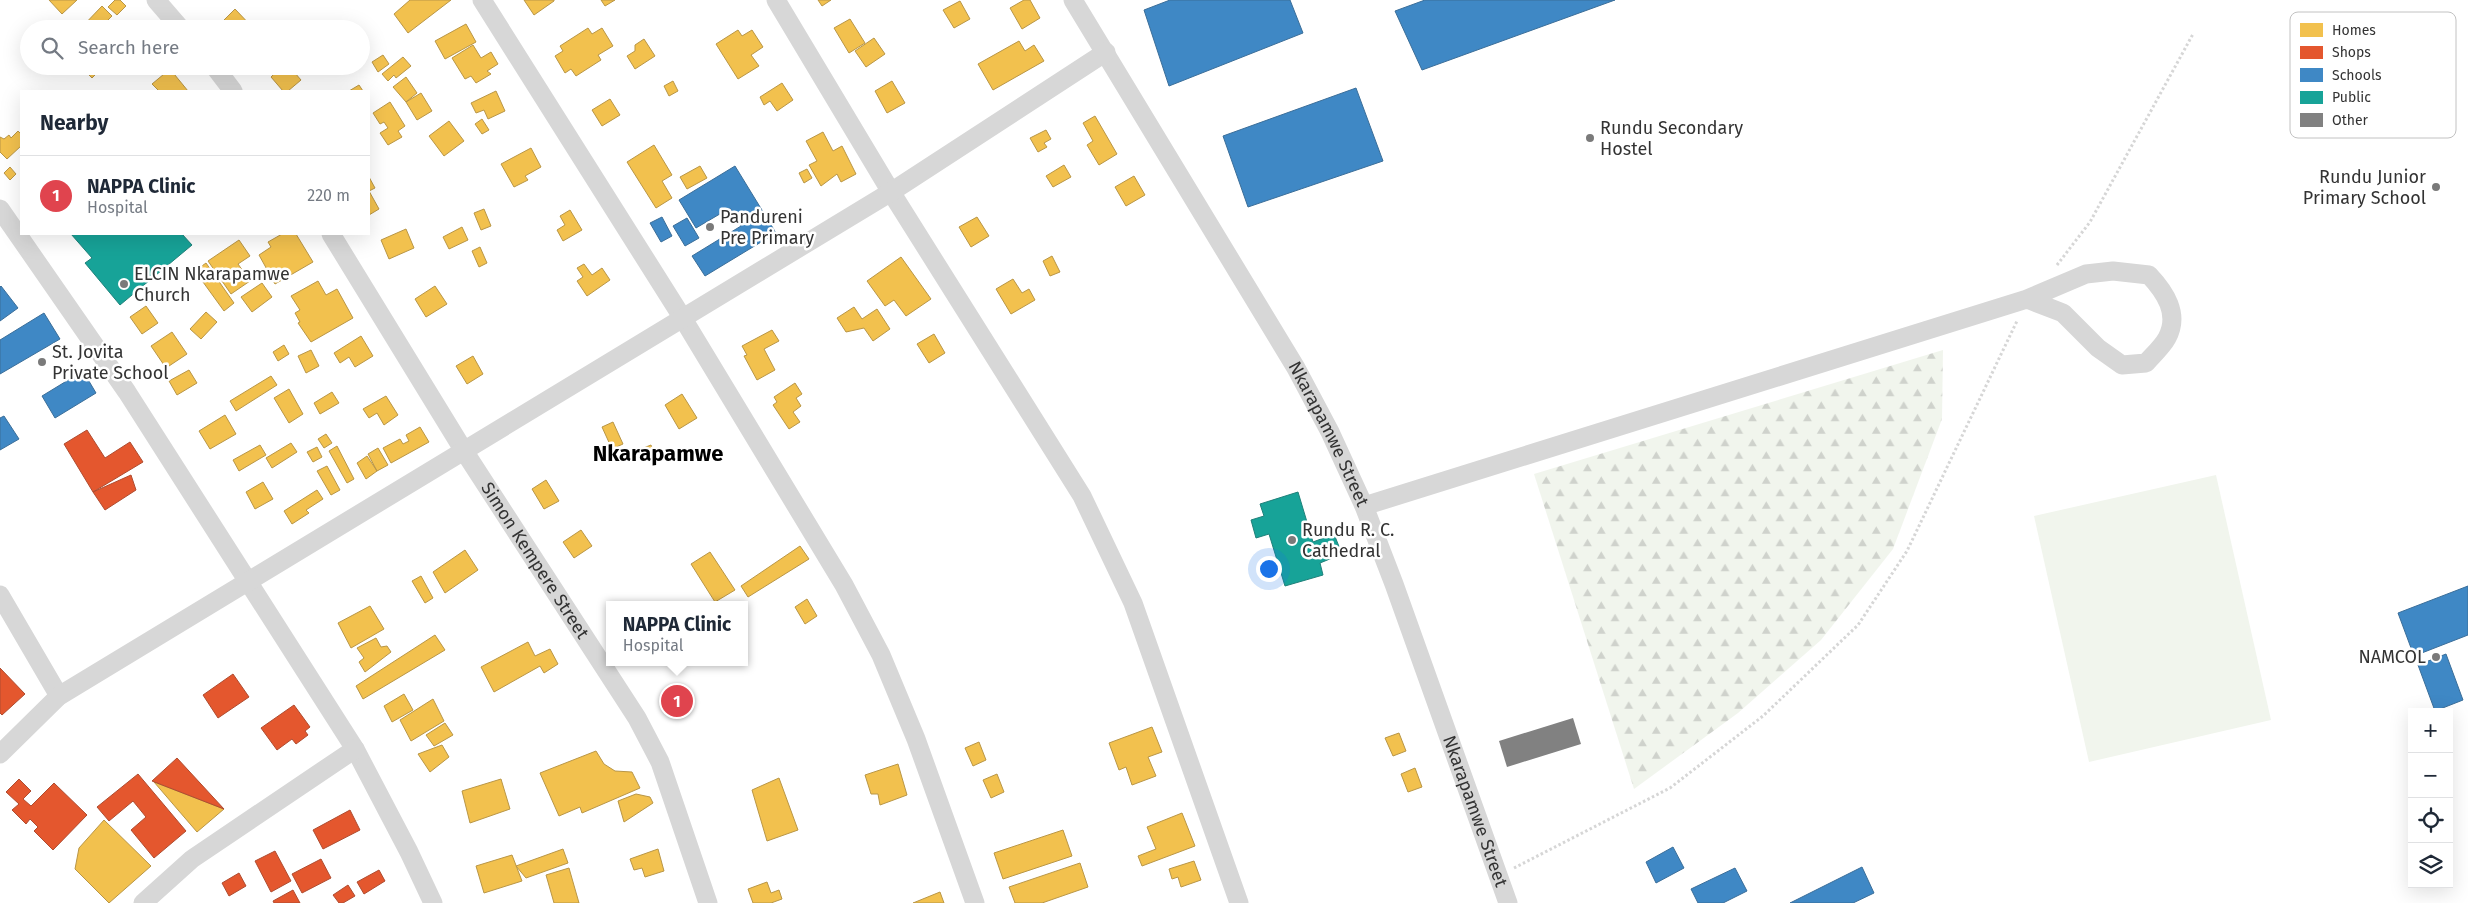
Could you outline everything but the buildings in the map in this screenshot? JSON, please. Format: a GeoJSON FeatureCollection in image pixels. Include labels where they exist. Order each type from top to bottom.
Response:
{"type":"FeatureCollection","features":[{"type":"Feature","properties":{"kind":"street"},"geometry":{"type":"LineString","coordinates":[[156,0],[174,20]]}},
{"type":"Feature","properties":{"kind":"street"},"geometry":{"type":"LineString","coordinates":[[482,0],[682,317],[844,585],[881,655],[916,739],[975,903]]}},
{"type":"Feature","properties":{"kind":"street"},"geometry":{"type":"LineString","coordinates":[[776,0],[891,192],[1082,496],[1114,562],[1146,638],[1239,903]]}},
{"type":"Feature","properties":{"kind":"street","name":"Nkarapamwe Street"},"geometry":{"type":"LineString","coordinates":[[1073,0],[1296,368],[1330,432],[1364,506],[1508,903]]}},
{"type":"Feature","properties":{"kind":"street"},"geometry":{"type":"LineString","coordinates":[[0,754],[59,696],[891,192],[1106,52]]}},
{"type":"Feature","properties":{"kind":"street"},"geometry":{"type":"LineString","coordinates":[[221,75],[232,90]]}},
{"type":"Feature","properties":{"kind":"street"},"geometry":{"type":"LineString","coordinates":[[0,209],[127,392],[355,749],[409,852],[433,903]]}},
{"type":"Feature","properties":{"kind":"street","name":"Simon Kempere Street"},"geometry":{"type":"LineString","coordinates":[[332,235],[464,451],[637,718],[660,762],[708,903]]}},
{"type":"Feature","properties":{"kind":"street"},"geometry":{"type":"LineString","coordinates":[[1364,506],[2027,300],[2086,274],[2122,272],[2149,275],[2165,293],[2172,315],[2167,337],[2146,363],[2122,364],[2098,348],[2063,312],[2027,300]]}},
{"type":"Feature","properties":{"kind":"street"},"geometry":{"type":"LineString","coordinates":[[0,595],[59,696]]}},
{"type":"Feature","properties":{"kind":"street"},"geometry":{"type":"LineString","coordinates":[[143,903],[192,859],[355,749]]}},
{"type":"Feature","properties":{"kind":"path"},"geometry":{"type":"LineString","coordinates":[[2055,268],[2090,222],[2193,34]]}},
{"type":"Feature","properties":{"kind":"path"},"geometry":{"type":"LineString","coordinates":[[1499,876],[1670,788],[1763,716],[1858,625],[1907,552],[2027,300]]}},
{"type":"Feature","properties":{"kind":"green space"},"geometry":{"type":"Polygon","coordinates":[[[1943,350],[1942,419],[1893,549],[1821,640],[1738,713],[1634,789],[1534,474],[1943,350]]]}},
{"type":"Feature","properties":{"kind":"green space"},"geometry":{"type":"Polygon","coordinates":[[[2216,475],[2271,720],[2089,762],[2034,516],[2216,475]]]}},
{"type":"Feature","properties":{"kind":"place","name":"Rundu Secondary Hostel"},"geometry":{"type":"Point","coordinates":[1590,138]}},
{"type":"Feature","properties":{"kind":"place","name":"Rundu Junior Primary School"},"geometry":{"type":"Point","coordinates":[2436,187]}},
{"type":"Feature","properties":{"kind":"place","name":"Pandureni Pre Primary"},"geometry":{"type":"Point","coordinates":[710,227]}},
{"type":"Feature","properties":{"kind":"place","name":"ELCIN Nkarapamwe Church"},"geometry":{"type":"Point","coordinates":[124,284]}},
{"type":"Feature","properties":{"kind":"place","name":"St. Jovita Private School"},"geometry":{"type":"Point","coordinates":[42,362]}},
{"type":"Feature","properties":{"kind":"place","name":"Rundu R. C. Cathedral"},"geometry":{"type":"Point","coordinates":[1292,540]}},
{"type":"Feature","properties":{"kind":"place","name":"NAMCOL"},"geometry":{"type":"Point","coordinates":[2436,657]}},
{"type":"Feature","properties":{"kind":"place","name":"NAPPA Clinic"},"geometry":{"type":"Point","coordinates":[677,701]}},
{"type":"Feature","properties":{"kind":"district","name":"Nkarapamwe"},"geometry":{"type":"Point","coordinates":[658,453]}}]}
